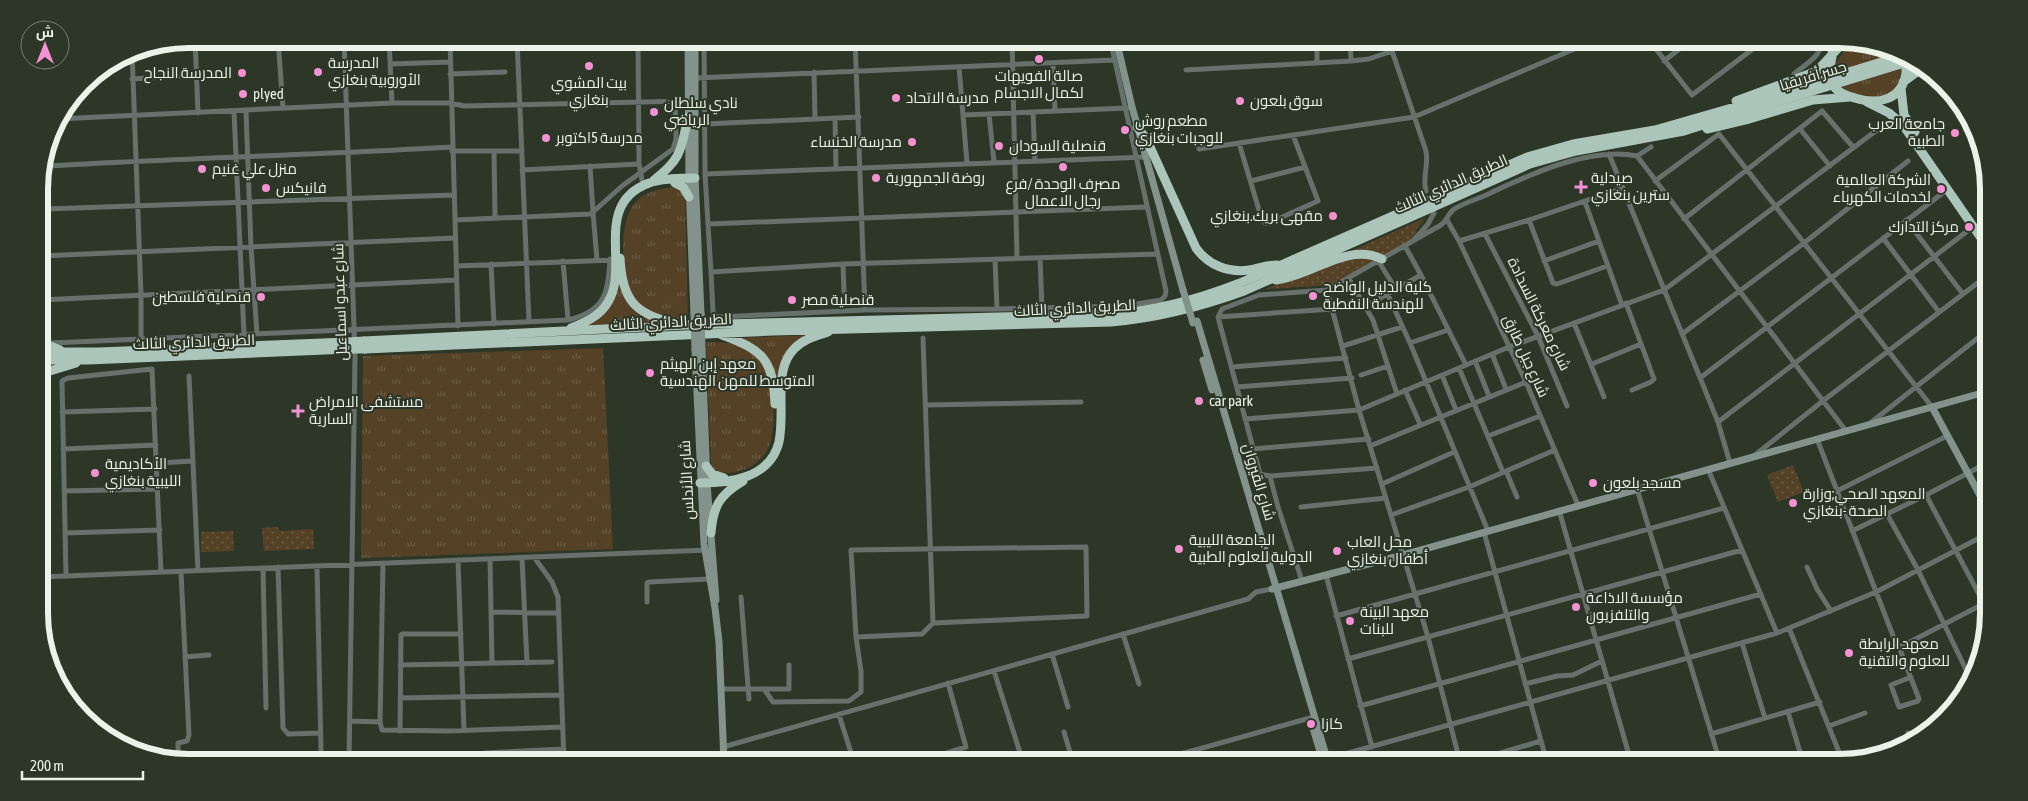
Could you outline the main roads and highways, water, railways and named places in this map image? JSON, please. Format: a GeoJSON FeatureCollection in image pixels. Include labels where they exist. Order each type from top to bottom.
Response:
{"type":"FeatureCollection","features":[{"type":"Feature","properties":{"kind":"highway"},"geometry":{"type":"LineString","coordinates":[[1832,47],[1830,74],[1832,83],[1837,90],[1888,113],[1903,125],[1980,235]]}},
{"type":"Feature","properties":{"kind":"highway"},"geometry":{"type":"LineString","coordinates":[[1708,114],[1748,96],[1817,71],[1839,47]]}},
{"type":"Feature","properties":{"kind":"highway","name":"جسر أفريقيا"},"geometry":{"type":"LineString","coordinates":[[1749,106],[1893,58]]}},
{"type":"Feature","properties":{"kind":"highway","name":"جسر أفريقيا"},"geometry":{"type":"LineString","coordinates":[[1749,106],[1904,63]]}},
{"type":"Feature","properties":{"kind":"highway"},"geometry":{"type":"LineString","coordinates":[[1905,64],[1902,85],[1902,106],[1907,119],[1980,225]]}},
{"type":"Feature","properties":{"kind":"highway"},"geometry":{"type":"LineString","coordinates":[[1867,102],[1884,101],[1897,94],[1902,85],[1918,71]]}},
{"type":"Feature","properties":{"kind":"highway"},"geometry":{"type":"LineString","coordinates":[[1684,131],[1725,125],[1813,100],[1850,97]]}},
{"type":"Feature","properties":{"kind":"highway","name":"الطريق الدائري الثالث"},"geometry":{"type":"LineString","coordinates":[[365,345],[562,331],[686,325],[1128,313],[1158,309],[1198,299],[1282,265],[1527,157],[1573,144],[1655,130],[1708,114],[1749,106]]}},
{"type":"Feature","properties":{"kind":"highway","name":"الطريق الدائري الثالث"},"geometry":{"type":"LineString","coordinates":[[365,345],[1128,320],[1170,314],[1201,306],[1266,281],[1530,164],[1576,151],[1684,131],[1749,106]]}},
{"type":"Feature","properties":{"kind":"highway"},"geometry":{"type":"LineString","coordinates":[[562,331],[586,322],[606,306],[613,290],[612,260],[618,215],[624,203],[633,192],[669,169],[676,161],[692,119]]}},
{"type":"Feature","properties":{"kind":"highway"},"geometry":{"type":"LineString","coordinates":[[1138,127],[1146,138],[1192,241],[1202,255],[1217,266],[1231,270],[1248,270],[1282,265]]}},
{"type":"Feature","properties":{"kind":"highway"},"geometry":{"type":"LineString","coordinates":[[647,184],[692,180]]}},
{"type":"Feature","properties":{"kind":"highway"},"geometry":{"type":"LineString","coordinates":[[686,325],[652,317],[634,306],[624,288],[620,234],[624,215],[634,198],[648,190],[692,180]]}},
{"type":"Feature","properties":{"kind":"highway"},"geometry":{"type":"LineString","coordinates":[[675,183],[685,189],[689,197]]}},
{"type":"Feature","properties":{"kind":"highway"},"geometry":{"type":"LineString","coordinates":[[1266,281],[1300,275],[1349,255],[1366,254],[1381,260]]}},
{"type":"Feature","properties":{"kind":"highway"},"geometry":{"type":"LineString","coordinates":[[711,533],[712,521],[718,503],[729,489],[758,472],[772,458],[779,441],[782,372],[788,356],[794,348],[804,341],[841,329]]}},
{"type":"Feature","properties":{"kind":"highway"},"geometry":{"type":"LineString","coordinates":[[703,481],[741,474],[756,468],[768,454],[774,436],[775,402],[770,369],[761,355],[750,346],[717,333]]}},
{"type":"Feature","properties":{"kind":"highway"},"geometry":{"type":"LineString","coordinates":[[48,345],[70,353]]}},
{"type":"Feature","properties":{"kind":"highway"},"geometry":{"type":"LineString","coordinates":[[348,346],[365,345]]}},
{"type":"Feature","properties":{"kind":"highway","name":"الطريق الدائري الثالث"},"geometry":{"type":"LineString","coordinates":[[48,352],[348,346]]}},
{"type":"Feature","properties":{"kind":"highway","name":"الطريق الدائري الثالث"},"geometry":{"type":"LineString","coordinates":[[48,360],[151,358],[348,346]]}},
{"type":"Feature","properties":{"kind":"highway"},"geometry":{"type":"LineString","coordinates":[[48,372],[88,360]]}},
{"type":"Feature","properties":{"kind":"highway"},"geometry":{"type":"LineString","coordinates":[[706,466],[712,474],[724,478]]}},
{"type":"Feature","properties":{"kind":"highway"},"geometry":{"type":"LineString","coordinates":[[703,481],[737,480],[758,472]]}},
{"type":"Feature","properties":{"kind":"main road","name":"شارع القيروان"},"geometry":{"type":"LineString","coordinates":[[1117,47],[1128,108],[1138,127],[1170,240],[1170,247],[1242,475],[1310,718],[1323,753]]}},
{"type":"Feature","properties":{"kind":"main road"},"geometry":{"type":"LineString","coordinates":[[688,48],[688,101],[692,119]]}},
{"type":"Feature","properties":{"kind":"main road"},"geometry":{"type":"LineString","coordinates":[[696,48],[700,77],[692,119],[692,180],[696,208],[698,349]]}},
{"type":"Feature","properties":{"kind":"main road"},"geometry":{"type":"LineString","coordinates":[[692,180],[689,197],[697,314]]}},
{"type":"Feature","properties":{"kind":"main road","name":"شارع القيروان"},"geometry":{"type":"LineString","coordinates":[[1195,322],[1324,753]]}},
{"type":"Feature","properties":{"kind":"main road","name":"شارع الأندلس"},"geometry":{"type":"LineString","coordinates":[[698,349],[706,466],[703,481],[711,533],[708,550],[716,595],[715,608]]}},
{"type":"Feature","properties":{"kind":"main road","name":"شارع الأندلس"},"geometry":{"type":"LineString","coordinates":[[698,349],[709,579],[715,608],[723,754]]}},
{"type":"Feature","properties":{"kind":"main road"},"geometry":{"type":"LineString","coordinates":[[1274,589],[1980,393]]}},
{"type":"Feature","properties":{"kind":"main road"},"geometry":{"type":"LineString","coordinates":[[1932,407],[1980,495]]}},
{"type":"Feature","properties":{"kind":"place","name":"صالة الفويهات لكمال الاجسام"},"geometry":{"type":"Point","coordinates":[1039,59]}},
{"type":"Feature","properties":{"kind":"place","name":"بيت المشوي بنغازي"},"geometry":{"type":"Point","coordinates":[589,66]}},
{"type":"Feature","properties":{"kind":"place","name":"المدرسة الأوروبية بنغازي"},"geometry":{"type":"Point","coordinates":[318,72]}},
{"type":"Feature","properties":{"kind":"place","name":"المدرسة النجاح"},"geometry":{"type":"Point","coordinates":[242,73]}},
{"type":"Feature","properties":{"kind":"place","name":"plyed"},"geometry":{"type":"Point","coordinates":[243,94]}},
{"type":"Feature","properties":{"kind":"place","name":"مدرسة الاتحاد"},"geometry":{"type":"Point","coordinates":[896,98]}},
{"type":"Feature","properties":{"kind":"place","name":"سوق بلعون"},"geometry":{"type":"Point","coordinates":[1240,101]}},
{"type":"Feature","properties":{"kind":"place","name":"نادي سلطان الرياضي"},"geometry":{"type":"Point","coordinates":[654,112]}},
{"type":"Feature","properties":{"kind":"place","name":"مطعم روش للوجبات بنغازي"},"geometry":{"type":"Point","coordinates":[1125,130]}},
{"type":"Feature","properties":{"kind":"place","name":"جامعة العرب الطبية"},"geometry":{"type":"Point","coordinates":[1955,133]}},
{"type":"Feature","properties":{"kind":"place","name":"مدرسة 5اكتوبر"},"geometry":{"type":"Point","coordinates":[546,138]}},
{"type":"Feature","properties":{"kind":"place","name":"مدرسة الخنساء"},"geometry":{"type":"Point","coordinates":[912,142]}},
{"type":"Feature","properties":{"kind":"place","name":"قنصلية السودان"},"geometry":{"type":"Point","coordinates":[999,146]}},
{"type":"Feature","properties":{"kind":"place","name":"مصرف الوحدة /فرع رجال الاعمال"},"geometry":{"type":"Point","coordinates":[1063,167]}},
{"type":"Feature","properties":{"kind":"place","name":"منزل علي غنيم"},"geometry":{"type":"Point","coordinates":[202,169]}},
{"type":"Feature","properties":{"kind":"place","name":"روضة الجمهورية"},"geometry":{"type":"Point","coordinates":[876,178]}},
{"type":"Feature","properties":{"kind":"place","name":"صيدلية سترين بنغازي"},"geometry":{"type":"Point","coordinates":[1581,187]}},
{"type":"Feature","properties":{"kind":"place","name":"فانيكس"},"geometry":{"type":"Point","coordinates":[266,188]}},
{"type":"Feature","properties":{"kind":"place","name":"الشركة العالمية لخدمات الكهرباء"},"geometry":{"type":"Point","coordinates":[1941,189]}},
{"type":"Feature","properties":{"kind":"place","name":"مقهى بريك.بنغازي"},"geometry":{"type":"Point","coordinates":[1333,216]}},
{"type":"Feature","properties":{"kind":"place","name":"مركز التدارك"},"geometry":{"type":"Point","coordinates":[1969,227]}},
{"type":"Feature","properties":{"kind":"place","name":"كلية الدليل الواضح للهندسة النفطية"},"geometry":{"type":"Point","coordinates":[1313,296]}},
{"type":"Feature","properties":{"kind":"place","name":"قنصلية فلسطين"},"geometry":{"type":"Point","coordinates":[261,297]}},
{"type":"Feature","properties":{"kind":"place","name":"قنصلية مصر"},"geometry":{"type":"Point","coordinates":[792,300]}},
{"type":"Feature","properties":{"kind":"place","name":"معهد إبن الهيثم المتوسط للمهن الهندسية"},"geometry":{"type":"Point","coordinates":[650,373]}},
{"type":"Feature","properties":{"kind":"place","name":"car park"},"geometry":{"type":"Point","coordinates":[1199,401]}},
{"type":"Feature","properties":{"kind":"place","name":"مستشفى الامراض السارية"},"geometry":{"type":"Point","coordinates":[298,411]}},
{"type":"Feature","properties":{"kind":"place","name":"الأكاديمية الليبية بنغازي"},"geometry":{"type":"Point","coordinates":[95,473]}},
{"type":"Feature","properties":{"kind":"place","name":"مسجد بلعون"},"geometry":{"type":"Point","coordinates":[1593,483]}},
{"type":"Feature","properties":{"kind":"place","name":"المعهد الصحي;وزارة الصحة -بنغازي"},"geometry":{"type":"Point","coordinates":[1793,503]}},
{"type":"Feature","properties":{"kind":"place","name":"الجامعة الليبية الدولية للعلوم الطبية"},"geometry":{"type":"Point","coordinates":[1179,549]}},
{"type":"Feature","properties":{"kind":"place","name":"محل العاب أطفال بنغازي"},"geometry":{"type":"Point","coordinates":[1337,551]}},
{"type":"Feature","properties":{"kind":"place","name":"مؤسسة الاذاعة والتلفزيون"},"geometry":{"type":"Point","coordinates":[1576,607]}},
{"type":"Feature","properties":{"kind":"place","name":"معهد البينة للبنات"},"geometry":{"type":"Point","coordinates":[1350,621]}},
{"type":"Feature","properties":{"kind":"place","name":"معهد الرابطة للعلوم والتقنية"},"geometry":{"type":"Point","coordinates":[1849,653]}},
{"type":"Feature","properties":{"kind":"place","name":"كازا"},"geometry":{"type":"Point","coordinates":[1311,724]}}]}
